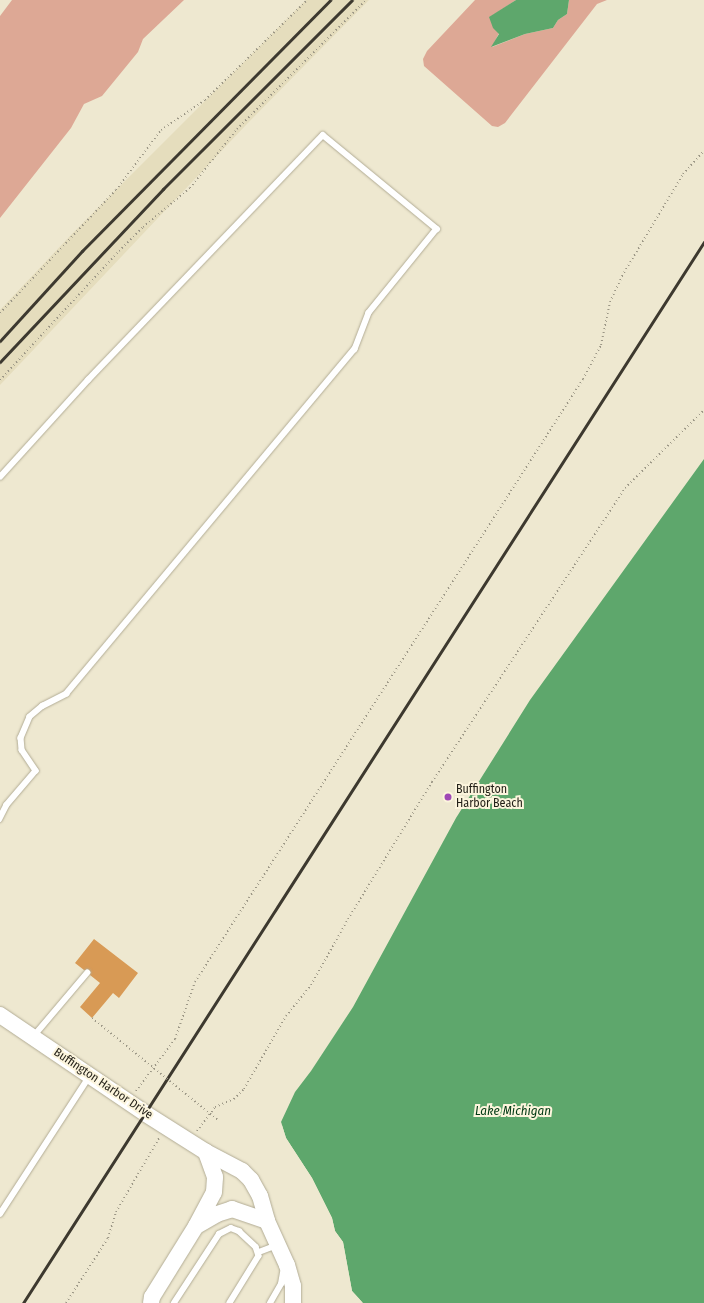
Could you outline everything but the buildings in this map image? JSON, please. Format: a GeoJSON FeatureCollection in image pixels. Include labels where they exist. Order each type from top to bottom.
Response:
{"type":"FeatureCollection","features":[{"type":"Feature","properties":{"kind":"street","name":"Buffington Harbor Drive"},"geometry":{"type":"LineString","coordinates":[[0,1015],[128,1102],[206,1152],[226,1161],[252,1180],[260,1196],[267,1221],[279,1247],[293,1286],[293,1303]]}},
{"type":"Feature","properties":{"kind":"street"},"geometry":{"type":"LineString","coordinates":[[151,1303],[152,1297],[196,1226],[214,1192],[215,1177],[206,1152]]}},
{"type":"Feature","properties":{"kind":"street"},"geometry":{"type":"LineString","coordinates":[[196,1226],[217,1214],[232,1209],[267,1221]]}},
{"type":"Feature","properties":{"kind":"lane"},"geometry":{"type":"LineString","coordinates":[[0,477],[91,377],[324,135],[437,229],[369,313],[355,349],[66,694],[43,706],[30,717],[24,727],[22,750],[36,770],[7,805],[0,819]]}},
{"type":"Feature","properties":{"kind":"lane"},"geometry":{"type":"LineString","coordinates":[[33,1037],[87,973]]}},
{"type":"Feature","properties":{"kind":"lane"},"geometry":{"type":"LineString","coordinates":[[0,1214],[90,1075]]}},
{"type":"Feature","properties":{"kind":"lane"},"geometry":{"type":"LineString","coordinates":[[174,1303],[222,1231],[234,1228],[259,1252]]}},
{"type":"Feature","properties":{"kind":"lane"},"geometry":{"type":"LineString","coordinates":[[259,1252],[279,1247],[283,1277],[279,1289],[270,1303]]}},
{"type":"Feature","properties":{"kind":"lane"},"geometry":{"type":"LineString","coordinates":[[230,1303],[258,1260],[259,1252]]}},
{"type":"Feature","properties":{"kind":"path"},"geometry":{"type":"LineString","coordinates":[[0,313],[116,190],[161,130],[205,100],[307,0]]}},
{"type":"Feature","properties":{"kind":"path"},"geometry":{"type":"LineString","coordinates":[[0,380],[129,242],[190,188],[237,129],[366,0]]}},
{"type":"Feature","properties":{"kind":"path"},"geometry":{"type":"LineString","coordinates":[[128,1102],[170,1048],[195,982],[583,379],[601,345],[610,302],[622,276],[683,174],[704,151]]}},
{"type":"Feature","properties":{"kind":"path"},"geometry":{"type":"LineString","coordinates":[[190,1142],[215,1107],[240,1095],[286,1016],[311,985],[348,919],[432,782],[625,488],[704,410]]}},
{"type":"Feature","properties":{"kind":"path"},"geometry":{"type":"LineString","coordinates":[[92,1018],[218,1120]]}},
{"type":"Feature","properties":{"kind":"path"},"geometry":{"type":"LineString","coordinates":[[66,1303],[108,1238],[116,1212],[166,1126]]}},
{"type":"Feature","properties":{"kind":"shaded area"},"geometry":{"type":"Polygon","coordinates":[[[12,0],[184,0],[143,39],[138,52],[102,96],[84,104],[71,128],[0,218],[0,16],[12,0]]]}},
{"type":"Feature","properties":{"kind":"shaded area"},"geometry":{"type":"Polygon","coordinates":[[[306,0],[369,0],[245,126],[0,385],[0,310],[70,236],[306,0]]]}},
{"type":"Feature","properties":{"kind":"shaded area"},"geometry":{"type":"Polygon","coordinates":[[[475,0],[516,0],[490,17],[499,33],[492,47],[525,34],[553,28],[558,20],[567,14],[569,0],[607,0],[597,4],[505,123],[498,127],[492,126],[424,66],[423,59],[427,51],[475,0]]]}},
{"type":"Feature","properties":{"kind":"water"},"geometry":{"type":"Polygon","coordinates":[[[516,0],[569,0],[567,14],[558,20],[553,28],[525,34],[491,47],[499,34],[493,28],[489,17],[516,0]]]}},
{"type":"Feature","properties":{"kind":"water","name":"Lake Michigan"},"geometry":{"type":"Polygon","coordinates":[[[704,459],[704,1303],[363,1303],[352,1291],[343,1242],[335,1231],[332,1218],[312,1178],[286,1138],[281,1122],[295,1092],[311,1071],[353,1007],[456,818],[530,700],[704,459]]]}},
{"type":"Feature","properties":{"kind":"pier"},"geometry":{"type":"Polygon","coordinates":[[[281,1122],[286,1138],[312,1178],[332,1218],[335,1231],[343,1242],[352,1291],[363,1303],[350,1292],[341,1243],[333,1232],[330,1219],[310,1179],[284,1139],[281,1122]]]}},
{"type":"Feature","properties":{"kind":"railway"},"geometry":{"type":"LineString","coordinates":[[0,341],[82,251],[330,0]]}},
{"type":"Feature","properties":{"kind":"railway"},"geometry":{"type":"LineString","coordinates":[[0,362],[163,189],[352,0]]}},
{"type":"Feature","properties":{"kind":"railway"},"geometry":{"type":"LineString","coordinates":[[23,1303],[704,242]]}},
{"type":"Feature","properties":{"kind":"place","name":"Buffington Harbor Beach"},"geometry":{"type":"Point","coordinates":[448,797]}}]}
